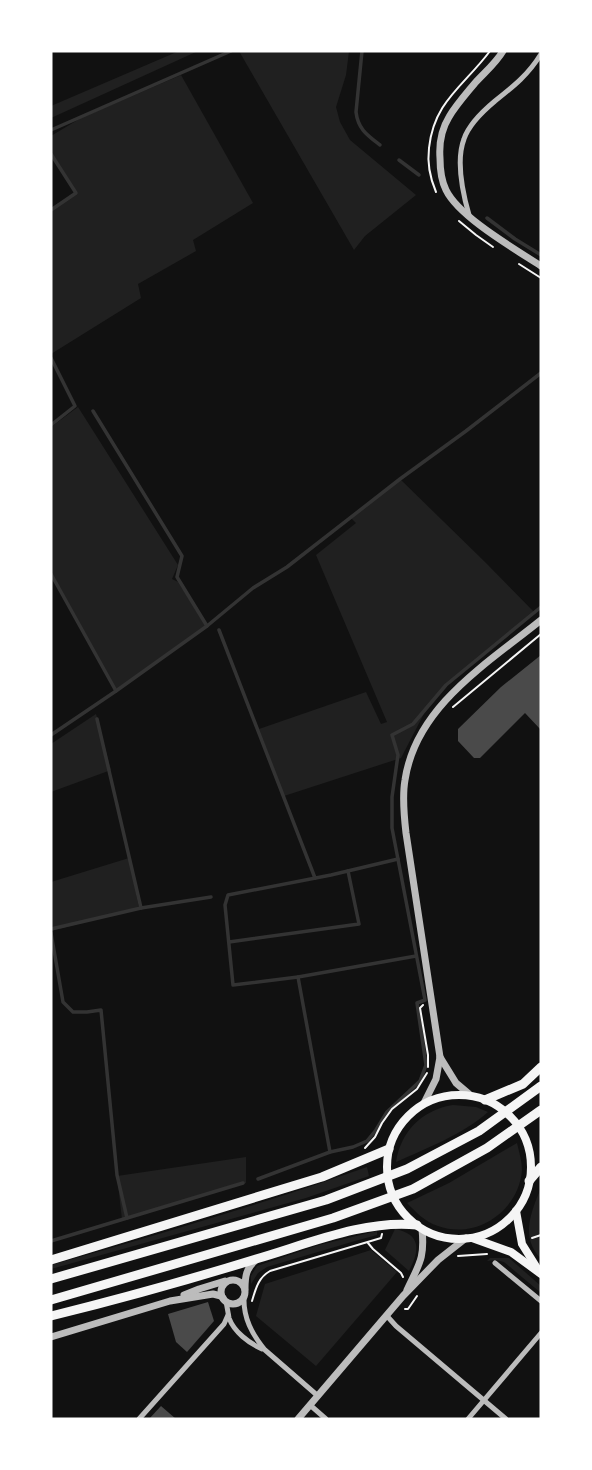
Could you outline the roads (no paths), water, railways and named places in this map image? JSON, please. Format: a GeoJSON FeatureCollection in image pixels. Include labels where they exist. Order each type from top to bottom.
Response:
{"type":"FeatureCollection","features":[{"type":"Feature","properties":{"kind":"highway"},"geometry":{"type":"LineString","coordinates":[[485,1100],[523,1084],[541,1068]]}},
{"type":"Feature","properties":{"kind":"highway"},"geometry":{"type":"LineString","coordinates":[[51,1279],[326,1200],[407,1169],[479,1131],[541,1086]]}},
{"type":"Feature","properties":{"kind":"highway"},"geometry":{"type":"LineString","coordinates":[[51,1300],[333,1219],[413,1189],[487,1148],[541,1110]]}},
{"type":"Feature","properties":{"kind":"highway"},"geometry":{"type":"LineString","coordinates":[[51,1260],[322,1177],[389,1149]]}},
{"type":"Feature","properties":{"kind":"highway"},"geometry":{"type":"LineString","coordinates":[[529,1181],[541,1167]]}},
{"type":"Feature","properties":{"kind":"highway"},"geometry":{"type":"LineString","coordinates":[[51,1316],[157,1288],[335,1235],[399,1223],[420,1227]]}},
{"type":"Feature","properties":{"kind":"main road"},"geometry":{"type":"LineString","coordinates":[[469,1238],[496,1228],[516,1211],[529,1181],[530,1157],[524,1137],[513,1120],[497,1106],[469,1094],[443,1096],[424,1103],[405,1120],[389,1149],[387,1167],[390,1188],[399,1207],[420,1227],[444,1237],[469,1238],[511,1252],[541,1274]]}},
{"type":"Feature","properties":{"kind":"main road"},"geometry":{"type":"LineString","coordinates":[[516,1211],[522,1244],[541,1274]]}},
{"type":"Feature","properties":{"kind":"street"},"geometry":{"type":"LineString","coordinates":[[503,51],[447,120],[441,136],[441,175],[446,190],[470,218],[541,266]]}},
{"type":"Feature","properties":{"kind":"street"},"geometry":{"type":"LineString","coordinates":[[470,218],[461,159],[464,136],[480,116],[532,69],[541,54]]}},
{"type":"Feature","properties":{"kind":"street"},"geometry":{"type":"LineString","coordinates":[[424,1103],[436,1079],[440,1057],[406,834],[404,790],[408,766],[430,718],[448,697],[541,620]]}},
{"type":"Feature","properties":{"kind":"street"},"geometry":{"type":"LineString","coordinates":[[440,1057],[456,1083],[469,1094]]}},
{"type":"Feature","properties":{"kind":"street"},"geometry":{"type":"LineString","coordinates":[[403,1296],[422,1258],[424,1246],[420,1227]]}},
{"type":"Feature","properties":{"kind":"street"},"geometry":{"type":"LineString","coordinates":[[298,1419],[403,1296],[438,1260],[469,1238]]}},
{"type":"Feature","properties":{"kind":"street"},"geometry":{"type":"LineString","coordinates":[[51,1337],[170,1301],[205,1294],[218,1295],[224,1300],[236,1303],[245,1293],[246,1273],[256,1259]]}},
{"type":"Feature","properties":{"kind":"street"},"geometry":{"type":"LineString","coordinates":[[495,1263],[541,1301]]}},
{"type":"Feature","properties":{"kind":"street"},"geometry":{"type":"LineString","coordinates":[[229,1280],[222,1287],[228,1315],[234,1328],[252,1344],[265,1350]]}},
{"type":"Feature","properties":{"kind":"street"},"geometry":{"type":"LineString","coordinates":[[170,1301],[199,1289],[238,1280],[244,1285],[247,1321],[254,1335],[265,1350],[318,1396]]}},
{"type":"Feature","properties":{"kind":"street"},"geometry":{"type":"LineString","coordinates":[[139,1419],[224,1324],[228,1315]]}},
{"type":"Feature","properties":{"kind":"street"},"geometry":{"type":"LineString","coordinates":[[387,1316],[506,1419]]}},
{"type":"Feature","properties":{"kind":"street"},"geometry":{"type":"LineString","coordinates":[[468,1419],[541,1333]]}},
{"type":"Feature","properties":{"kind":"street"},"geometry":{"type":"LineString","coordinates":[[310,1405],[326,1419]]}},
{"type":"Feature","properties":{"kind":"waterway"},"geometry":{"type":"LineString","coordinates":[[51,130],[231,51]]}},
{"type":"Feature","properties":{"kind":"waterway"},"geometry":{"type":"LineString","coordinates":[[362,51],[357,118],[364,131],[380,145]]}},
{"type":"Feature","properties":{"kind":"waterway"},"geometry":{"type":"LineString","coordinates":[[51,154],[76,193],[51,210]]}},
{"type":"Feature","properties":{"kind":"waterway"},"geometry":{"type":"LineString","coordinates":[[399,160],[419,175]]}},
{"type":"Feature","properties":{"kind":"waterway"},"geometry":{"type":"LineString","coordinates":[[487,218],[541,255]]}},
{"type":"Feature","properties":{"kind":"waterway"},"geometry":{"type":"LineString","coordinates":[[51,358],[75,406],[51,425]]}},
{"type":"Feature","properties":{"kind":"waterway"},"geometry":{"type":"LineString","coordinates":[[51,735],[207,626],[253,588],[287,567],[541,373]]}},
{"type":"Feature","properties":{"kind":"waterway"},"geometry":{"type":"LineString","coordinates":[[93,411],[182,556],[177,577],[207,626]]}},
{"type":"Feature","properties":{"kind":"waterway"},"geometry":{"type":"LineString","coordinates":[[51,574],[116,691]]}},
{"type":"Feature","properties":{"kind":"waterway"},"geometry":{"type":"LineString","coordinates":[[258,1179],[367,1141],[387,1112],[420,1081],[426,1065],[417,1003],[425,1000],[392,828],[392,797],[398,755],[392,735],[413,724],[446,685],[541,607]]}},
{"type":"Feature","properties":{"kind":"waterway"},"geometry":{"type":"LineString","coordinates":[[219,630],[315,878]]}},
{"type":"Feature","properties":{"kind":"waterway"},"geometry":{"type":"LineString","coordinates":[[97,719],[141,908]]}},
{"type":"Feature","properties":{"kind":"waterway"},"geometry":{"type":"LineString","coordinates":[[330,1152],[298,977],[233,985],[225,905],[228,895],[398,859]]}},
{"type":"Feature","properties":{"kind":"waterway"},"geometry":{"type":"LineString","coordinates":[[229,942],[359,924],[348,871]]}},
{"type":"Feature","properties":{"kind":"waterway"},"geometry":{"type":"LineString","coordinates":[[51,929],[141,908],[211,897]]}},
{"type":"Feature","properties":{"kind":"waterway"},"geometry":{"type":"LineString","coordinates":[[51,933],[63,1002],[73,1012],[101,1010],[117,1175],[127,1218]]}},
{"type":"Feature","properties":{"kind":"waterway"},"geometry":{"type":"LineString","coordinates":[[298,977],[416,956]]}},
{"type":"Feature","properties":{"kind":"waterway"},"geometry":{"type":"LineString","coordinates":[[51,1241],[243,1183]]}}]}
